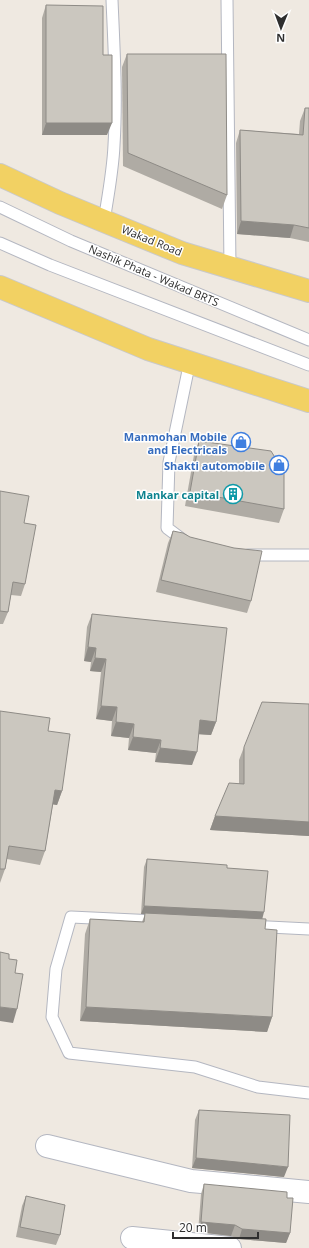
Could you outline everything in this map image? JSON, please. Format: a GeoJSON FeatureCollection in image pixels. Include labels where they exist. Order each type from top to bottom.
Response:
{"type":"FeatureCollection","features":[{"type":"Feature","properties":{"kind":"main road","name":"Wakad Road"},"geometry":{"type":"LineString","coordinates":[[0,175],[60,203],[182,253],[309,291]]}},
{"type":"Feature","properties":{"kind":"main road"},"geometry":{"type":"LineString","coordinates":[[0,287],[148,348],[309,401]]}},
{"type":"Feature","properties":{"kind":"street"},"geometry":{"type":"LineString","coordinates":[[47,1146],[191,1181],[309,1192]]}},
{"type":"Feature","properties":{"kind":"street"},"geometry":{"type":"LineString","coordinates":[[132,1238],[230,1248]]}},
{"type":"Feature","properties":{"kind":"lane"},"geometry":{"type":"LineString","coordinates":[[104,221],[113,167],[114,144],[112,0]]}},
{"type":"Feature","properties":{"kind":"lane"},"geometry":{"type":"LineString","coordinates":[[227,0],[230,268]]}},
{"type":"Feature","properties":{"kind":"lane","name":"Nashik Phata - Wakad BRTS"},"geometry":{"type":"LineString","coordinates":[[0,208],[71,241],[309,340]]}},
{"type":"Feature","properties":{"kind":"lane"},"geometry":{"type":"LineString","coordinates":[[0,243],[50,265],[309,365]]}},
{"type":"Feature","properties":{"kind":"lane"},"geometry":{"type":"LineString","coordinates":[[190,362],[169,462],[167,528],[187,543],[195,545]]}},
{"type":"Feature","properties":{"kind":"lane"},"geometry":{"type":"LineString","coordinates":[[238,554],[263,556],[309,555]]}},
{"type":"Feature","properties":{"kind":"lane"},"geometry":{"type":"LineString","coordinates":[[166,922],[71,917],[56,969],[52,1017],[69,1053],[195,1067],[258,1088],[309,1093]]}},
{"type":"Feature","properties":{"kind":"lane"},"geometry":{"type":"LineString","coordinates":[[238,926],[309,929]]}},
{"type":"Feature","properties":{"kind":"building"},"geometry":{"type":"Polygon","coordinates":[[[46,5],[103,6],[103,55],[112,55],[112,123],[46,123],[46,5]]]}},
{"type":"Feature","properties":{"kind":"building"},"geometry":{"type":"Polygon","coordinates":[[[127,54],[226,54],[227,195],[128,153],[127,54]]]}},
{"type":"Feature","properties":{"kind":"building"},"geometry":{"type":"Polygon","coordinates":[[[305,108],[309,108],[309,228],[294,225],[241,221],[240,130],[303,135],[305,108]]]}},
{"type":"Feature","properties":{"kind":"building","name":"Mankar capital"},"geometry":{"type":"Polygon","coordinates":[[[199,441],[271,451],[284,472],[284,509],[190,492],[199,441]]]}},
{"type":"Feature","properties":{"kind":"building"},"geometry":{"type":"Polygon","coordinates":[[[0,491],[29,496],[24,523],[36,525],[25,584],[13,582],[8,612],[0,611],[0,491]]]}},
{"type":"Feature","properties":{"kind":"building"},"geometry":{"type":"Polygon","coordinates":[[[173,531],[183,533],[190,537],[234,548],[262,551],[251,601],[161,580],[173,531]]]}},
{"type":"Feature","properties":{"kind":"building"},"geometry":{"type":"Polygon","coordinates":[[[92,614],[227,628],[216,722],[200,720],[197,752],[160,748],[161,740],[133,737],[134,724],[116,722],[117,707],[101,706],[106,659],[95,658],[96,648],[88,647],[92,614]]]}},
{"type":"Feature","properties":{"kind":"building"},"geometry":{"type":"Polygon","coordinates":[[[262,702],[309,704],[309,822],[215,816],[229,783],[244,784],[244,747],[262,702]]]}},
{"type":"Feature","properties":{"kind":"building"},"geometry":{"type":"Polygon","coordinates":[[[0,711],[50,718],[48,731],[70,734],[62,791],[55,790],[45,851],[9,846],[5,869],[0,869],[0,711]]]}},
{"type":"Feature","properties":{"kind":"building"},"geometry":{"type":"Polygon","coordinates":[[[147,859],[227,865],[227,868],[268,871],[264,912],[144,906],[147,859]]]}},
{"type":"Feature","properties":{"kind":"building"},"geometry":{"type":"Polygon","coordinates":[[[145,913],[266,919],[265,929],[277,930],[272,1017],[86,1007],[90,919],[144,922],[145,913]]]}},
{"type":"Feature","properties":{"kind":"building"},"geometry":{"type":"Polygon","coordinates":[[[0,952],[9,954],[9,959],[17,960],[15,973],[23,974],[17,1009],[0,1007],[0,952]]]}},
{"type":"Feature","properties":{"kind":"building"},"geometry":{"type":"Polygon","coordinates":[[[199,1110],[290,1115],[288,1167],[196,1158],[199,1110]]]}},
{"type":"Feature","properties":{"kind":"building"},"geometry":{"type":"Polygon","coordinates":[[[204,1184],[287,1192],[287,1198],[293,1198],[290,1233],[242,1229],[235,1225],[201,1222],[204,1184]]]}},
{"type":"Feature","properties":{"kind":"building"},"geometry":{"type":"Polygon","coordinates":[[[26,1196],[65,1205],[60,1235],[20,1227],[26,1196]]]}},
{"type":"Feature","properties":{"kind":"place","name":"Manmohan Mobile and Electricals"},"geometry":{"type":"Point","coordinates":[241,442]}},
{"type":"Feature","properties":{"kind":"place","name":"Shakti automobile"},"geometry":{"type":"Point","coordinates":[279,465]}},
{"type":"Feature","properties":{"kind":"place","name":"Mankar capital"},"geometry":{"type":"Point","coordinates":[233,494]}}]}
